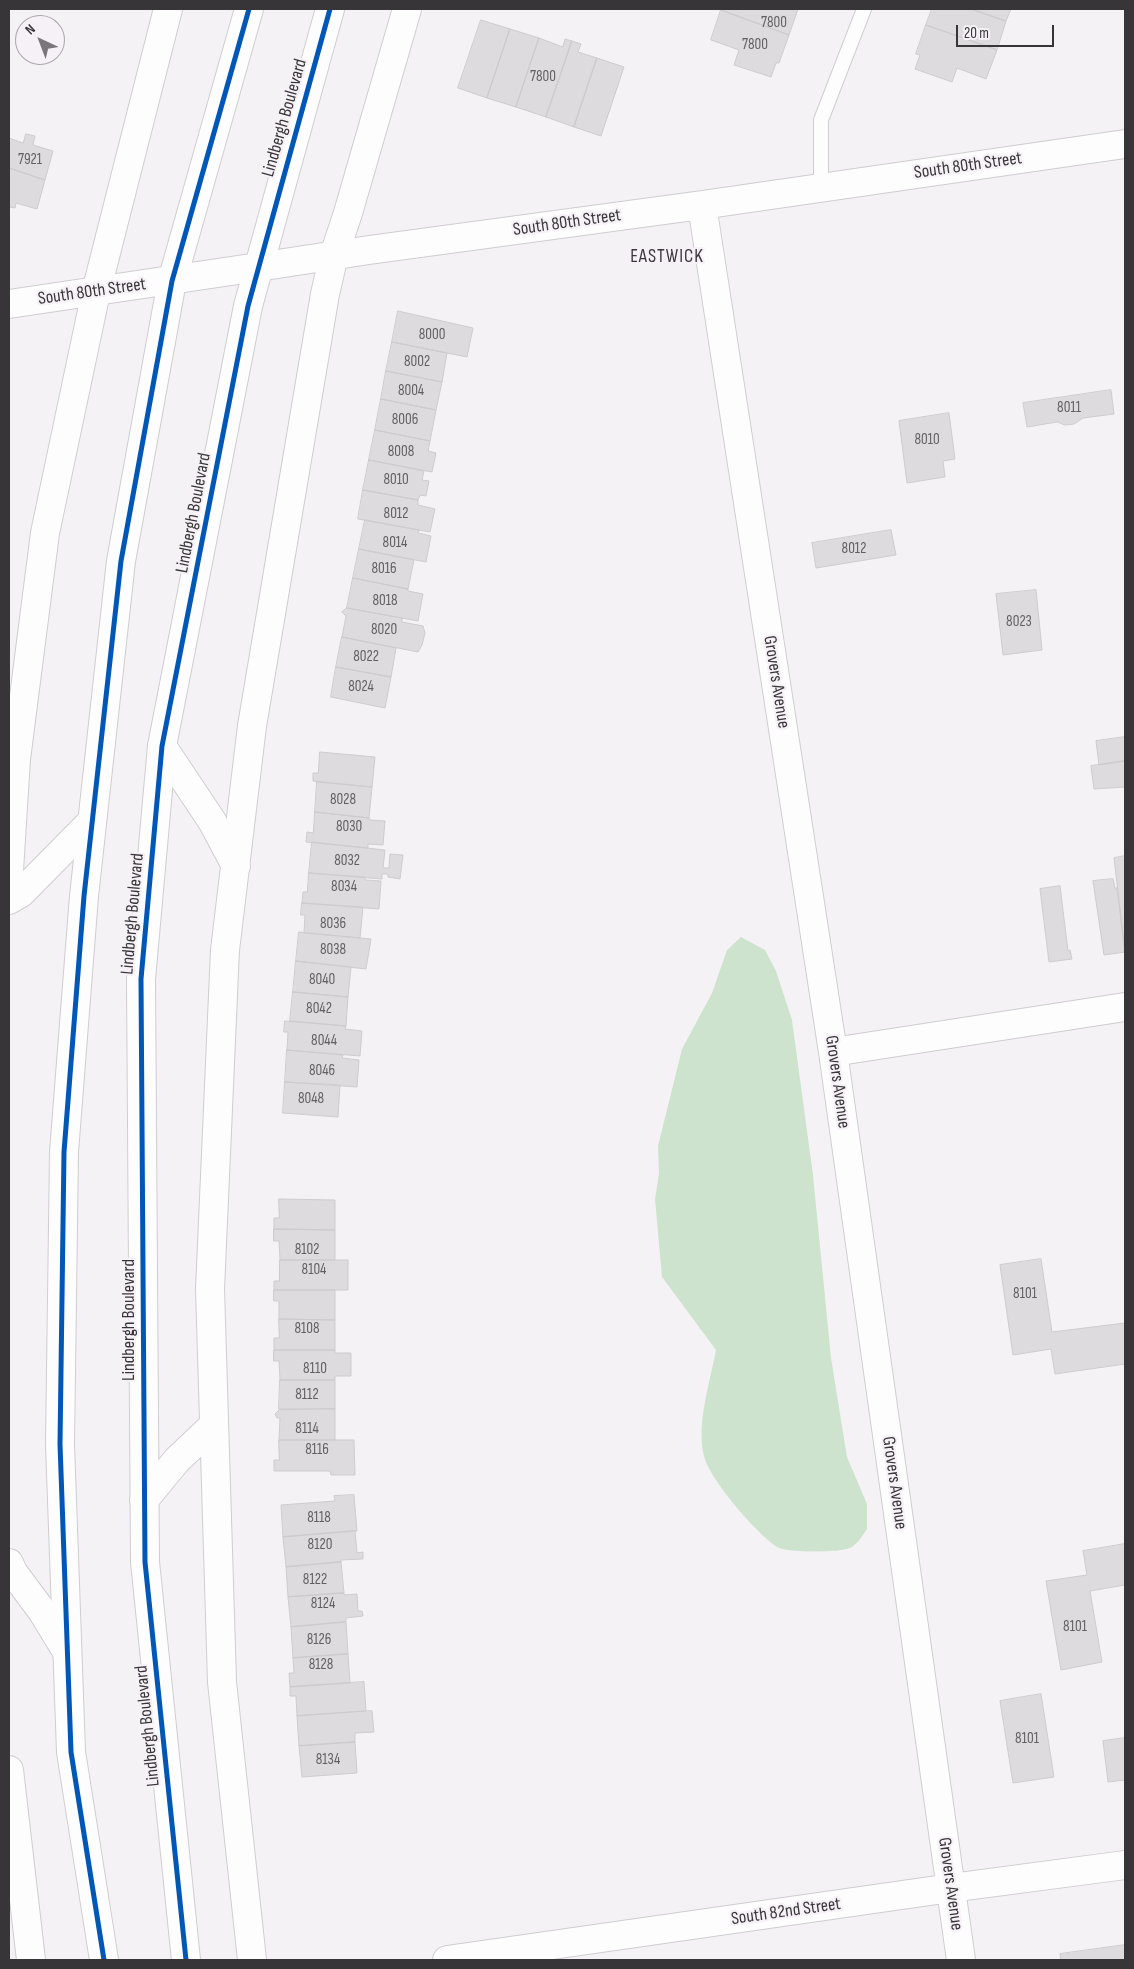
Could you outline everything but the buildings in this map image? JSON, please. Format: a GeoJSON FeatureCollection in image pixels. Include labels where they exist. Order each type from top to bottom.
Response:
{"type":"FeatureCollection","features":[{"type":"Feature","properties":{"kind":"street"},"geometry":{"type":"LineString","coordinates":[[9,870],[16,759],[45,533],[96,292],[168,9]]}},
{"type":"Feature","properties":{"kind":"street"},"geometry":{"type":"LineString","coordinates":[[104,1960],[71,1752],[60,1444],[64,1152],[84,896],[121,561],[172,281],[249,9]]}},
{"type":"Feature","properties":{"kind":"street","name":"Lindbergh Boulevard"},"geometry":{"type":"LineString","coordinates":[[186,1960],[145,1562],[141,979],[162,746],[248,306],[330,9]]}},
{"type":"Feature","properties":{"kind":"street"},"geometry":{"type":"LineString","coordinates":[[252,1960],[222,1682],[210,1289],[225,950],[252,726],[325,294],[334,255],[407,9]]}},
{"type":"Feature","properties":{"kind":"street","name":"South 80th Street"},"geometry":{"type":"LineString","coordinates":[[9,304],[172,281],[334,255],[702,205],[1125,144]]}},
{"type":"Feature","properties":{"kind":"street","name":"Grovers Avenue"},"geometry":{"type":"LineString","coordinates":[[702,205],[833,1052],[961,1960]]}},
{"type":"Feature","properties":{"kind":"street"},"geometry":{"type":"LineString","coordinates":[[162,746],[212,821],[236,866]]}},
{"type":"Feature","properties":{"kind":"street"},"geometry":{"type":"LineString","coordinates":[[9,900],[21,893],[92,821]]}},
{"type":"Feature","properties":{"kind":"street"},"geometry":{"type":"LineString","coordinates":[[833,1052],[1125,1008]]}},
{"type":"Feature","properties":{"kind":"street"},"geometry":{"type":"LineString","coordinates":[[144,1500],[178,1460],[214,1425]]}},
{"type":"Feature","properties":{"kind":"street"},"geometry":{"type":"LineString","coordinates":[[9,1563],[13,1572],[42,1611],[67,1652]]}},
{"type":"Feature","properties":{"kind":"street"},"geometry":{"type":"LineString","coordinates":[[9,1770],[31,1960]]}},
{"type":"Feature","properties":{"kind":"street","name":"South 82nd Street"},"geometry":{"type":"LineString","coordinates":[[447,1960],[1125,1865]]}},
{"type":"Feature","properties":{"kind":"lane"},"geometry":{"type":"LineString","coordinates":[[821,188],[821,120],[864,9]]}},
{"type":"Feature","properties":{"kind":"green space"},"geometry":{"type":"Polygon","coordinates":[[[741,937],[765,950],[776,971],[792,1020],[813,1175],[831,1358],[847,1457],[867,1504],[867,1529],[852,1547],[847,1549],[803,1551],[777,1547],[746,1519],[715,1478],[704,1456],[702,1431],[705,1403],[716,1350],[662,1277],[655,1199],[659,1173],[658,1146],[682,1049],[712,993],[727,950],[741,937]]]}},
{"type":"Feature","properties":{"kind":"cycle path"},"geometry":{"type":"LineString","coordinates":[[104,1960],[71,1752],[60,1444],[64,1152],[84,896],[121,561],[172,281],[249,9]]}},
{"type":"Feature","properties":{"kind":"cycle path"},"geometry":{"type":"LineString","coordinates":[[186,1960],[145,1562],[141,979],[162,746],[248,306],[330,9]]}},
{"type":"Feature","properties":{"kind":"district","name":"EASTWICK"},"geometry":{"type":"Point","coordinates":[667,257]}}]}
